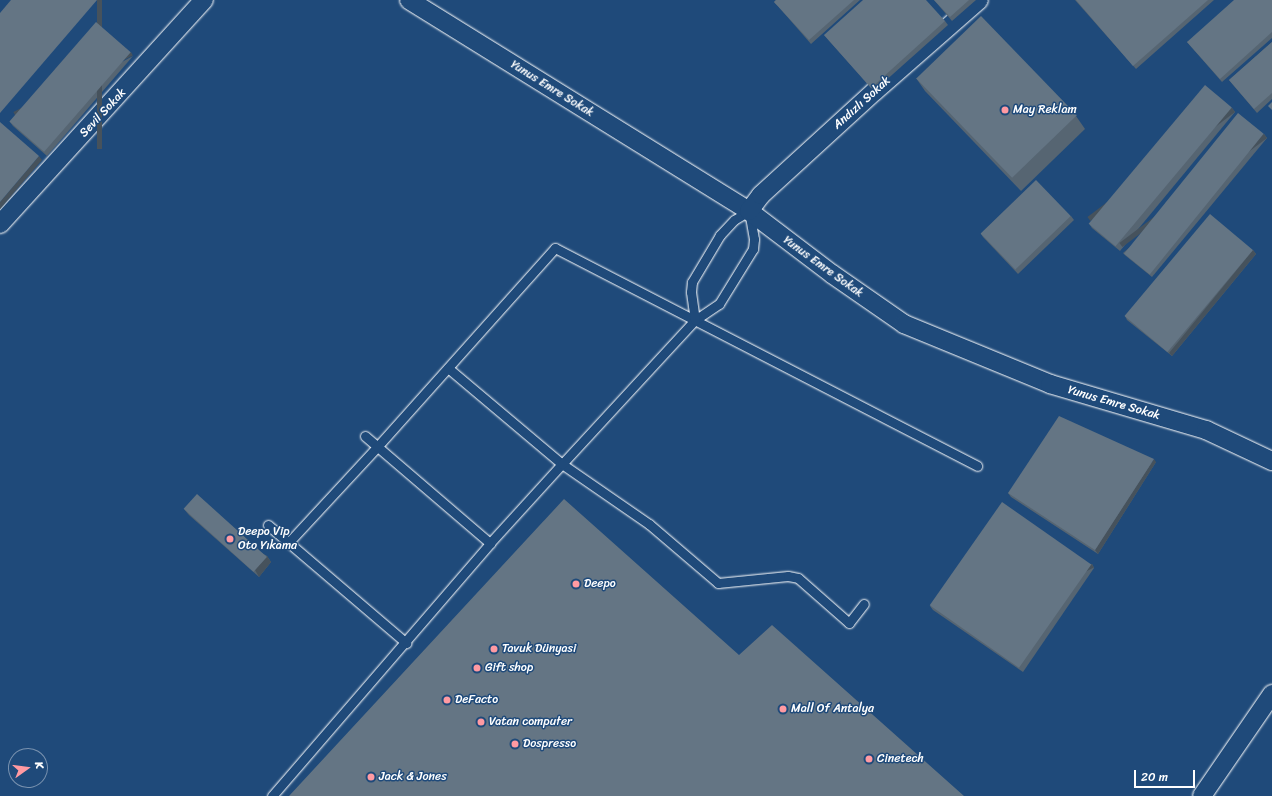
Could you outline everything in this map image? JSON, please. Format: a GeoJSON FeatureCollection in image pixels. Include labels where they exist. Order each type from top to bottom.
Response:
{"type":"FeatureCollection","features":[{"type":"Feature","properties":{"kind":"street","name":"Sevil Sokak"},"geometry":{"type":"LineString","coordinates":[[0,224],[204,0]]}},
{"type":"Feature","properties":{"kind":"street","name":"Yunus Emre Sokak"},"geometry":{"type":"LineString","coordinates":[[409,0],[749,211],[832,274],[904,324],[1050,384],[1206,430],[1272,461]]}},
{"type":"Feature","properties":{"kind":"street","name":"Andızlı Sokak"},"geometry":{"type":"LineString","coordinates":[[749,211],[760,195],[979,0]]}},
{"type":"Feature","properties":{"kind":"street"},"geometry":{"type":"LineString","coordinates":[[1202,796],[1272,694]]}},
{"type":"Feature","properties":{"kind":"lane"},"geometry":{"type":"LineString","coordinates":[[272,796],[406,643],[490,544],[562,464],[695,320],[719,304],[753,249],[754,240],[749,211],[734,220],[720,235],[692,282],[691,292],[695,320]]}},
{"type":"Feature","properties":{"kind":"lane"},"geometry":{"type":"LineString","coordinates":[[289,542],[377,447],[555,248],[976,466]]}},
{"type":"Feature","properties":{"kind":"lane"},"geometry":{"type":"LineString","coordinates":[[448,368],[562,464],[649,524],[718,582],[788,576],[798,578],[849,623],[864,604]]}},
{"type":"Feature","properties":{"kind":"lane"},"geometry":{"type":"LineString","coordinates":[[365,436],[490,544]]}},
{"type":"Feature","properties":{"kind":"lane"},"geometry":{"type":"LineString","coordinates":[[268,525],[406,643]]}},
{"type":"Feature","properties":{"kind":"building"},"geometry":{"type":"Polygon","coordinates":[[[11,0],[97,0],[0,113],[0,13],[11,0]]]}},
{"type":"Feature","properties":{"kind":"building"},"geometry":{"type":"Polygon","coordinates":[[[776,0],[854,0],[809,40],[774,2],[776,0]]]}},
{"type":"Feature","properties":{"kind":"building"},"geometry":{"type":"Polygon","coordinates":[[[863,0],[926,0],[945,21],[871,88],[824,35],[863,0]]]}},
{"type":"Feature","properties":{"kind":"building"},"geometry":{"type":"Polygon","coordinates":[[[934,0],[969,0],[950,17],[934,0]]]}},
{"type":"Feature","properties":{"kind":"building"},"geometry":{"type":"Polygon","coordinates":[[[1076,0],[1208,0],[1133,66],[1076,0]]]}},
{"type":"Feature","properties":{"kind":"building"},"geometry":{"type":"Polygon","coordinates":[[[1234,0],[1272,0],[1272,32],[1220,79],[1187,42],[1234,0]]]}},
{"type":"Feature","properties":{"kind":"building","name":"May Reklam"},"geometry":{"type":"Polygon","coordinates":[[[981,16],[1077,115],[1012,178],[916,79],[981,16]]]}},
{"type":"Feature","properties":{"kind":"building"},"geometry":{"type":"Polygon","coordinates":[[[96,22],[131,52],[44,152],[9,122],[96,22]]]}},
{"type":"Feature","properties":{"kind":"building"},"geometry":{"type":"Polygon","coordinates":[[[1272,42],[1272,93],[1254,109],[1229,80],[1272,42]]]}},
{"type":"Feature","properties":{"kind":"building"},"geometry":{"type":"Polygon","coordinates":[[[1205,85],[1232,107],[1115,246],[1089,224],[1205,85]]]}},
{"type":"Feature","properties":{"kind":"building"},"geometry":{"type":"Polygon","coordinates":[[[1272,102],[1272,110],[1268,106],[1272,102]]]}},
{"type":"Feature","properties":{"kind":"building"},"geometry":{"type":"Polygon","coordinates":[[[1238,113],[1264,134],[1150,274],[1124,254],[1238,113]]]}},
{"type":"Feature","properties":{"kind":"building"},"geometry":{"type":"Polygon","coordinates":[[[0,122],[39,156],[0,202],[0,122]]]}},
{"type":"Feature","properties":{"kind":"building"},"geometry":{"type":"Polygon","coordinates":[[[1036,180],[1071,216],[1015,269],[981,233],[1036,180]]]}},
{"type":"Feature","properties":{"kind":"building"},"geometry":{"type":"Polygon","coordinates":[[[1210,214],[1253,250],[1167,352],[1125,316],[1210,214]]]}},
{"type":"Feature","properties":{"kind":"building"},"geometry":{"type":"Polygon","coordinates":[[[1059,416],[1154,459],[1095,550],[1008,493],[1059,416]]]}},
{"type":"Feature","properties":{"kind":"building","name":"Deepo Vip Oto Yıkama"},"geometry":{"type":"Polygon","coordinates":[[[197,494],[267,557],[253,572],[184,509],[197,494]]]}},
{"type":"Feature","properties":{"kind":"building","name":"Deepo"},"geometry":{"type":"Polygon","coordinates":[[[564,499],[739,655],[772,625],[964,796],[289,796],[564,499]]]}},
{"type":"Feature","properties":{"kind":"building"},"geometry":{"type":"Polygon","coordinates":[[[1002,502],[1091,565],[1019,668],[930,605],[1002,502]]]}},
{"type":"Feature","properties":{"kind":"place","name":"May Reklam"},"geometry":{"type":"Point","coordinates":[1005,110]}},
{"type":"Feature","properties":{"kind":"place","name":"Deepo Vip Oto Yıkama"},"geometry":{"type":"Point","coordinates":[230,539]}},
{"type":"Feature","properties":{"kind":"place","name":"Deepo"},"geometry":{"type":"Point","coordinates":[576,584]}},
{"type":"Feature","properties":{"kind":"place","name":"Tavuk Dünyasi"},"geometry":{"type":"Point","coordinates":[494,649]}},
{"type":"Feature","properties":{"kind":"place","name":"Gift shop"},"geometry":{"type":"Point","coordinates":[477,668]}},
{"type":"Feature","properties":{"kind":"place","name":"DeFacto"},"geometry":{"type":"Point","coordinates":[447,700]}},
{"type":"Feature","properties":{"kind":"place","name":"Mall Of Antalya"},"geometry":{"type":"Point","coordinates":[783,709]}},
{"type":"Feature","properties":{"kind":"place","name":"Vatan computer"},"geometry":{"type":"Point","coordinates":[481,722]}},
{"type":"Feature","properties":{"kind":"place","name":"Dospresso"},"geometry":{"type":"Point","coordinates":[515,744]}},
{"type":"Feature","properties":{"kind":"place","name":"Cinetech"},"geometry":{"type":"Point","coordinates":[869,759]}},
{"type":"Feature","properties":{"kind":"place","name":"Jack & Jones"},"geometry":{"type":"Point","coordinates":[371,777]}}]}
